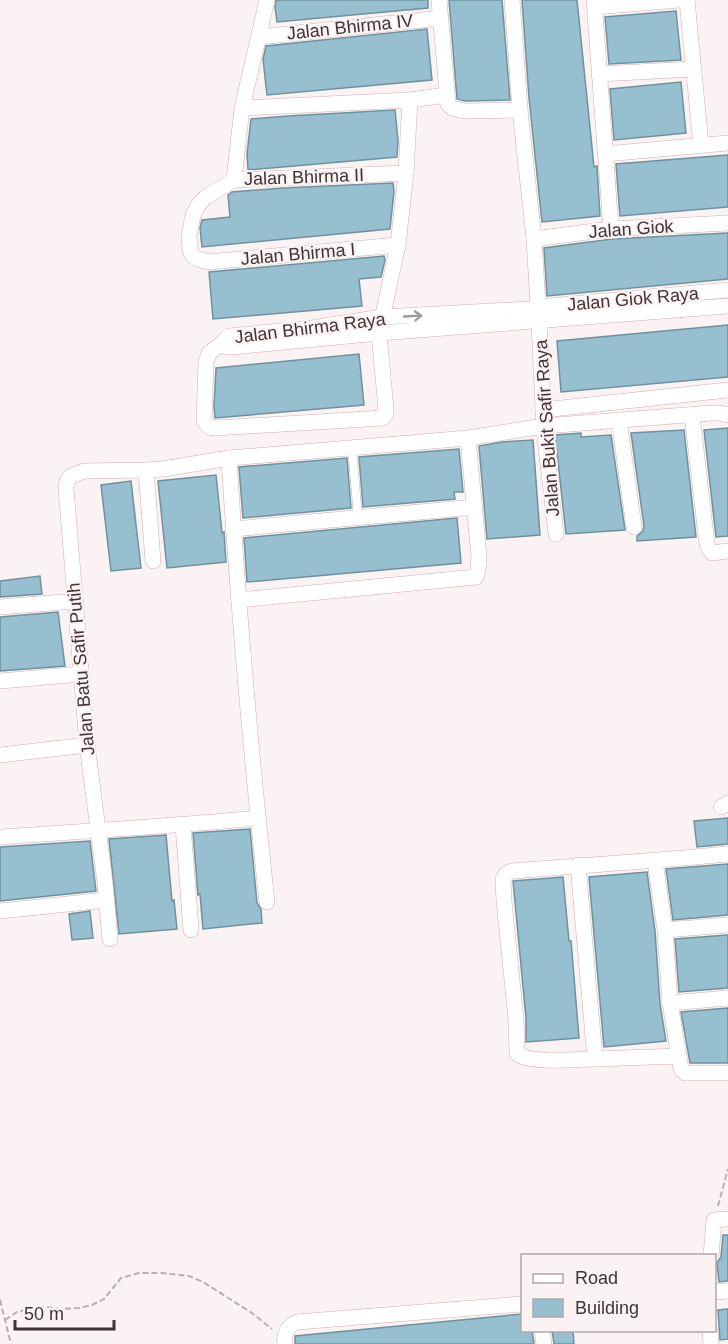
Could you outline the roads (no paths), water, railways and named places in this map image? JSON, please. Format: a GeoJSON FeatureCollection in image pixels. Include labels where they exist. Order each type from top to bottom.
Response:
{"type":"FeatureCollection","features":[{"type":"Feature","properties":{"kind":"street"},"geometry":{"type":"LineString","coordinates":[[234,180],[242,108],[267,0]]}},
{"type":"Feature","properties":{"kind":"street"},"geometry":{"type":"LineString","coordinates":[[439,0],[448,104],[457,110],[520,110]]}},
{"type":"Feature","properties":{"kind":"street","name":"Jalan Bukit Safir Raya"},"geometry":{"type":"LineString","coordinates":[[512,0],[520,110],[534,239],[543,417],[556,534]]}},
{"type":"Feature","properties":{"kind":"street"},"geometry":{"type":"LineString","coordinates":[[611,229],[594,4],[679,0]]}},
{"type":"Feature","properties":{"kind":"street"},"geometry":{"type":"LineString","coordinates":[[687,0],[701,145]]}},
{"type":"Feature","properties":{"kind":"street","name":"Jalan Bhirma IV"},"geometry":{"type":"LineString","coordinates":[[259,37],[441,18]]}},
{"type":"Feature","properties":{"kind":"street"},"geometry":{"type":"LineString","coordinates":[[599,74],[694,69]]}},
{"type":"Feature","properties":{"kind":"street"},"geometry":{"type":"LineString","coordinates":[[242,108],[410,100],[447,95]]}},
{"type":"Feature","properties":{"kind":"street"},"geometry":{"type":"LineString","coordinates":[[224,342],[209,352],[206,362],[204,421],[209,427],[383,418],[386,410],[379,333],[398,245],[406,173],[410,100]]}},
{"type":"Feature","properties":{"kind":"street"},"geometry":{"type":"LineString","coordinates":[[605,154],[728,143]]}},
{"type":"Feature","properties":{"kind":"street","name":"Jalan Bhirma II"},"geometry":{"type":"LineString","coordinates":[[198,259],[190,250],[189,236],[193,215],[206,197],[234,180],[406,173]]}},
{"type":"Feature","properties":{"kind":"street","name":"Jalan Giok"},"geometry":{"type":"LineString","coordinates":[[534,239],[611,229],[728,223]]}},
{"type":"Feature","properties":{"kind":"street","name":"Jalan Bhirma I"},"geometry":{"type":"LineString","coordinates":[[198,259],[208,262],[398,245]]}},
{"type":"Feature","properties":{"kind":"street","name":"Jalan Giok Raya"},"geometry":{"type":"LineString","coordinates":[[538,314],[728,290]]}},
{"type":"Feature","properties":{"kind":"street","name":"Jalan Giok Raya"},"geometry":{"type":"LineString","coordinates":[[538,314],[728,306]]}},
{"type":"Feature","properties":{"kind":"street","name":"Jalan Bhirma Raya"},"geometry":{"type":"LineString","coordinates":[[529,309],[538,314],[233,347],[227,347],[224,342],[230,336],[312,328],[382,317],[529,309]]}},
{"type":"Feature","properties":{"kind":"street"},"geometry":{"type":"LineString","coordinates":[[153,561],[146,470],[229,458],[468,438],[543,417],[728,390]]}},
{"type":"Feature","properties":{"kind":"street"},"geometry":{"type":"LineString","coordinates":[[543,417],[619,420],[719,413],[728,415]]}},
{"type":"Feature","properties":{"kind":"street"},"geometry":{"type":"LineString","coordinates":[[692,415],[709,549],[712,553],[728,551]]}},
{"type":"Feature","properties":{"kind":"street"},"geometry":{"type":"LineString","coordinates":[[619,420],[634,527]]}},
{"type":"Feature","properties":{"kind":"street"},"geometry":{"type":"LineString","coordinates":[[239,600],[476,577],[479,557],[468,438]]}},
{"type":"Feature","properties":{"kind":"street"},"geometry":{"type":"LineString","coordinates":[[229,458],[239,600],[267,902]]}},
{"type":"Feature","properties":{"kind":"street","name":"Jalan Batu Safir Putih"},"geometry":{"type":"LineString","coordinates":[[110,939],[87,746],[66,488],[71,476],[84,471],[146,470]]}},
{"type":"Feature","properties":{"kind":"street"},"geometry":{"type":"LineString","coordinates":[[233,528],[475,507]]}},
{"type":"Feature","properties":{"kind":"street"},"geometry":{"type":"LineString","coordinates":[[0,607],[76,601]]}},
{"type":"Feature","properties":{"kind":"street"},"geometry":{"type":"LineString","coordinates":[[0,681],[81,674]]}},
{"type":"Feature","properties":{"kind":"street"},"geometry":{"type":"LineString","coordinates":[[0,755],[87,746]]}},
{"type":"Feature","properties":{"kind":"street"},"geometry":{"type":"LineString","coordinates":[[0,837],[258,818]]}},
{"type":"Feature","properties":{"kind":"street"},"geometry":{"type":"LineString","coordinates":[[183,825],[191,930]]}},
{"type":"Feature","properties":{"kind":"street"},"geometry":{"type":"LineString","coordinates":[[679,1056],[538,1060],[521,1057],[516,1052],[516,1019],[503,879],[512,871],[728,854]]}},
{"type":"Feature","properties":{"kind":"street"},"geometry":{"type":"LineString","coordinates":[[655,861],[665,930],[670,1003],[681,1068],[683,1072],[728,1073]]}},
{"type":"Feature","properties":{"kind":"street"},"geometry":{"type":"LineString","coordinates":[[578,865],[595,1059]]}},
{"type":"Feature","properties":{"kind":"street"},"geometry":{"type":"LineString","coordinates":[[0,911],[106,900]]}},
{"type":"Feature","properties":{"kind":"street"},"geometry":{"type":"LineString","coordinates":[[665,930],[728,925]]}},
{"type":"Feature","properties":{"kind":"street"},"geometry":{"type":"LineString","coordinates":[[670,1003],[728,998]]}},
{"type":"Feature","properties":{"kind":"street"},"geometry":{"type":"LineString","coordinates":[[712,1254],[721,1219]]}},
{"type":"Feature","properties":{"kind":"street"},"geometry":{"type":"LineString","coordinates":[[284,1341],[290,1327],[297,1322],[521,1304]]}},
{"type":"Feature","properties":{"kind":"lane"},"geometry":{"type":"LineString","coordinates":[[352,448],[357,518]]}}]}
